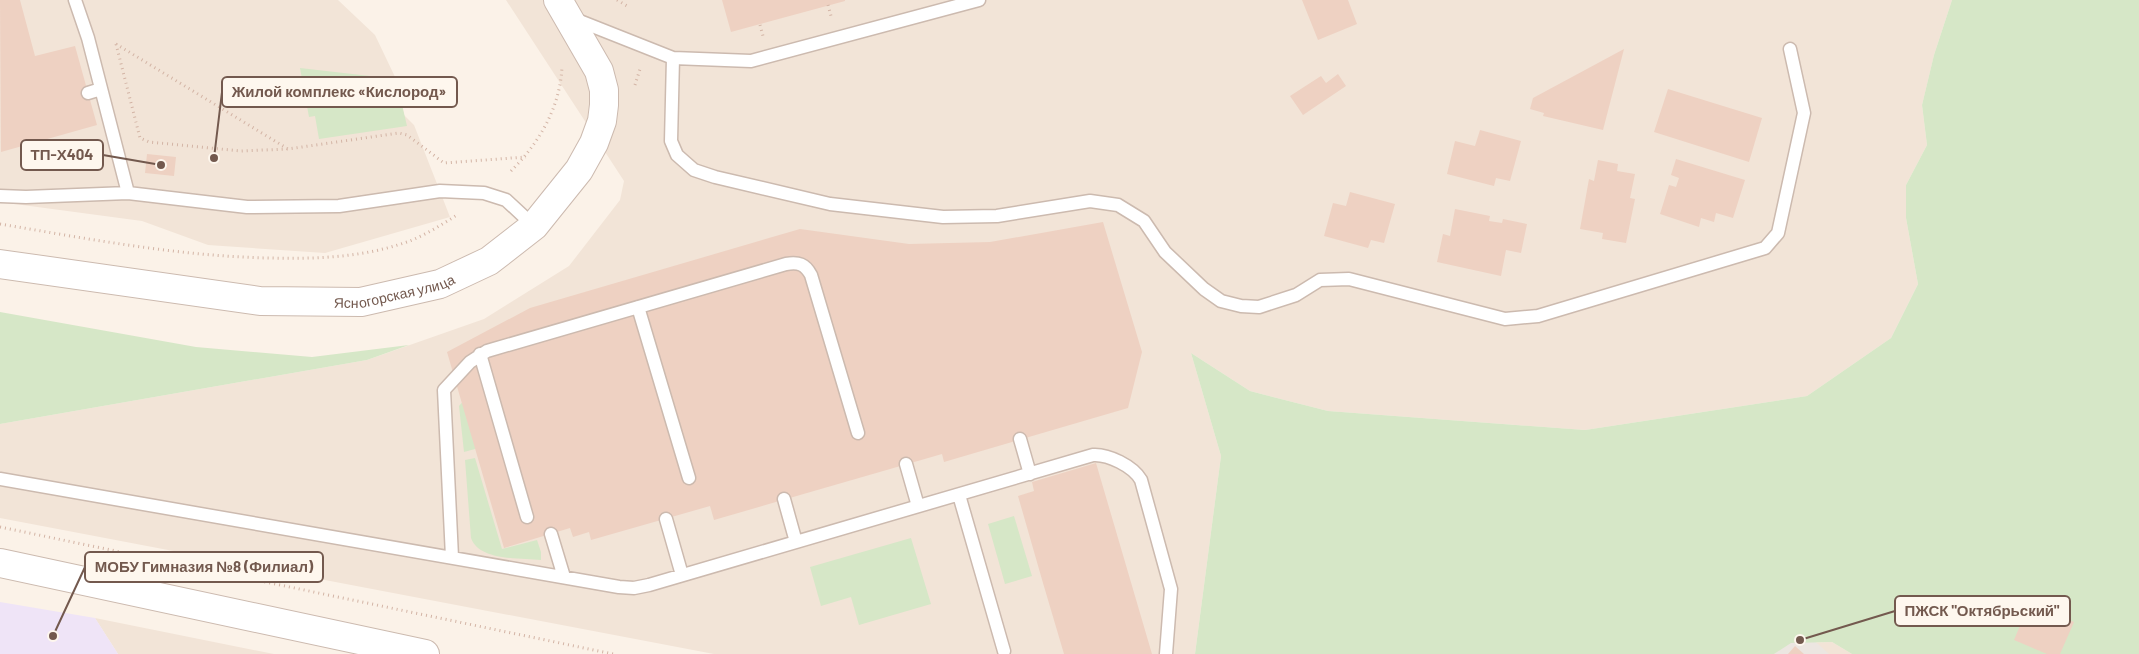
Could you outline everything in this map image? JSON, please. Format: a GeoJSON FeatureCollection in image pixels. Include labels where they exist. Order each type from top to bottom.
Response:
{"type":"FeatureCollection","features":[{"type":"Feature","properties":{"kind":"street","name":"Ясногорская улица"},"geometry":{"type":"LineString","coordinates":[[0,264],[260,301],[361,302],[440,284],[489,260],[534,226],[579,170],[594,143],[602,120],[604,90],[599,71],[564,9]]}},
{"type":"Feature","properties":{"kind":"street"},"geometry":{"type":"LineString","coordinates":[[0,563],[425,654]]}},
{"type":"Feature","properties":{"kind":"lane"},"geometry":{"type":"LineString","coordinates":[[75,0],[101,89],[128,193]]}},
{"type":"Feature","properties":{"kind":"lane"},"geometry":{"type":"LineString","coordinates":[[564,9],[673,58],[750,61],[979,0]]}},
{"type":"Feature","properties":{"kind":"lane"},"geometry":{"type":"LineString","coordinates":[[673,58],[671,141],[677,155],[694,170],[715,177],[830,204],[943,217],[997,216],[1090,201],[1118,205],[1144,221],[1165,252],[1204,289],[1221,301],[1241,306],[1259,307],[1296,295],[1320,280],[1349,279],[1505,319],[1538,316],[1765,248],[1778,233],[1804,113],[1790,49]]}},
{"type":"Feature","properties":{"kind":"lane"},"geometry":{"type":"LineString","coordinates":[[88,93],[101,89]]}},
{"type":"Feature","properties":{"kind":"lane"},"geometry":{"type":"LineString","coordinates":[[0,196],[26,197],[128,193],[246,207],[339,206],[440,191],[484,193],[506,200],[534,226]]}},
{"type":"Feature","properties":{"kind":"lane"},"geometry":{"type":"LineString","coordinates":[[452,557],[444,390],[480,354],[798,262],[806,266],[811,275],[858,433]]}},
{"type":"Feature","properties":{"kind":"lane"},"geometry":{"type":"LineString","coordinates":[[638,307],[689,478]]}},
{"type":"Feature","properties":{"kind":"lane"},"geometry":{"type":"LineString","coordinates":[[480,354],[527,517]]}},
{"type":"Feature","properties":{"kind":"lane"},"geometry":{"type":"LineString","coordinates":[[1020,439],[1030,474]]}},
{"type":"Feature","properties":{"kind":"lane"},"geometry":{"type":"LineString","coordinates":[[0,479],[634,588],[1100,455],[1137,474],[1170,580],[1172,598],[1166,654]]}},
{"type":"Feature","properties":{"kind":"lane"},"geometry":{"type":"LineString","coordinates":[[906,464],[918,506]]}},
{"type":"Feature","properties":{"kind":"lane"},"geometry":{"type":"LineString","coordinates":[[959,495],[1004,650]]}},
{"type":"Feature","properties":{"kind":"lane"},"geometry":{"type":"LineString","coordinates":[[784,500],[796,542]]}},
{"type":"Feature","properties":{"kind":"lane"},"geometry":{"type":"LineString","coordinates":[[666,519],[682,575]]}},
{"type":"Feature","properties":{"kind":"lane"},"geometry":{"type":"LineString","coordinates":[[551,534],[564,577]]}},
{"type":"Feature","properties":{"kind":"path"},"geometry":{"type":"LineString","coordinates":[[617,0],[627,6]]}},
{"type":"Feature","properties":{"kind":"path"},"geometry":{"type":"LineString","coordinates":[[288,149],[116,44],[140,138],[149,142],[241,150],[288,149],[399,133],[407,135],[444,163],[526,157]]}},
{"type":"Feature","properties":{"kind":"path"},"geometry":{"type":"LineString","coordinates":[[511,171],[526,157],[541,136],[553,112],[561,86],[562,61]]}},
{"type":"Feature","properties":{"kind":"path"},"geometry":{"type":"LineString","coordinates":[[635,86],[642,61]]}},
{"type":"Feature","properties":{"kind":"path"},"geometry":{"type":"LineString","coordinates":[[0,224],[162,250],[234,258],[302,259],[344,257],[408,242],[457,214]]}},
{"type":"Feature","properties":{"kind":"path"},"geometry":{"type":"LineString","coordinates":[[0,527],[613,654]]}},
{"type":"Feature","properties":{"kind":"shaded area"},"geometry":{"type":"Polygon","coordinates":[[[0,0],[338,0],[375,35],[396,79],[404,115],[414,125],[450,217],[325,253],[208,245],[142,221],[0,202],[0,0]]]}},
{"type":"Feature","properties":{"kind":"shaded area"},"geometry":{"type":"Polygon","coordinates":[[[506,0],[1952,0],[1934,55],[1922,105],[1927,145],[1906,185],[1906,218],[1918,284],[1891,338],[1807,396],[1585,430],[1328,411],[1250,391],[1191,353],[1221,456],[1195,654],[714,654],[0,518],[0,424],[367,360],[484,319],[569,266],[620,200],[624,181],[506,0]]]}},
{"type":"Feature","properties":{"kind":"shaded area"},"geometry":{"type":"Polygon","coordinates":[[[0,602],[95,618],[118,654],[0,654],[0,602]]]}},
{"type":"Feature","properties":{"kind":"shaded area"},"geometry":{"type":"Polygon","coordinates":[[[95,618],[274,654],[118,654],[95,618]]]}},
{"type":"Feature","properties":{"kind":"shaded area"},"geometry":{"type":"Polygon","coordinates":[[[1798,626],[1829,654],[1774,654],[1798,626]]]}},
{"type":"Feature","properties":{"kind":"shaded area"},"geometry":{"type":"Polygon","coordinates":[[[1832,642],[1852,654],[1774,654],[1791,643],[1832,642]]]}},
{"type":"Feature","properties":{"kind":"green space"},"geometry":{"type":"Polygon","coordinates":[[[1952,0],[2139,0],[2139,654],[1852,654],[1832,642],[1791,643],[1774,654],[1195,654],[1221,456],[1191,353],[1250,391],[1328,411],[1585,430],[1807,396],[1891,338],[1918,284],[1906,218],[1906,185],[1927,145],[1922,105],[1934,55],[1952,0]]]}},
{"type":"Feature","properties":{"kind":"green space"},"geometry":{"type":"Polygon","coordinates":[[[300,68],[396,79],[407,126],[319,139],[315,116],[309,117],[300,68]]]}},
{"type":"Feature","properties":{"kind":"green space"},"geometry":{"type":"Polygon","coordinates":[[[0,312],[196,347],[312,357],[409,345],[367,360],[0,424],[0,312]]]}},
{"type":"Feature","properties":{"kind":"green space"},"geometry":{"type":"Polygon","coordinates":[[[473,390],[486,446],[464,452],[459,406],[473,390]]]}},
{"type":"Feature","properties":{"kind":"green space"},"geometry":{"type":"Polygon","coordinates":[[[475,458],[502,549],[537,540],[541,552],[541,560],[491,555],[475,545],[471,538],[465,460],[475,458]]]}},
{"type":"Feature","properties":{"kind":"green space"},"geometry":{"type":"Polygon","coordinates":[[[1014,516],[1032,576],[1005,584],[988,524],[1014,516]]]}},
{"type":"Feature","properties":{"kind":"green space"},"geometry":{"type":"Polygon","coordinates":[[[911,538],[931,604],[859,625],[851,597],[821,606],[810,567],[911,538]]]}},
{"type":"Feature","properties":{"kind":"building"},"geometry":{"type":"Polygon","coordinates":[[[0,0],[20,0],[35,56],[75,46],[97,125],[1,152],[0,0]]]}},
{"type":"Feature","properties":{"kind":"building"},"geometry":{"type":"Polygon","coordinates":[[[722,0],[845,0],[845,1],[731,32],[722,0]]]}},
{"type":"Feature","properties":{"kind":"building"},"geometry":{"type":"Polygon","coordinates":[[[1302,0],[1348,0],[1357,24],[1318,40],[1302,0]]]}},
{"type":"Feature","properties":{"kind":"building"},"geometry":{"type":"Polygon","coordinates":[[[1624,49],[1603,130],[1543,116],[1544,113],[1530,109],[1533,98],[1624,49]]]}},
{"type":"Feature","properties":{"kind":"building"},"geometry":{"type":"Polygon","coordinates":[[[1338,74],[1346,86],[1303,115],[1290,96],[1321,76],[1326,83],[1338,74]]]}},
{"type":"Feature","properties":{"kind":"building"},"geometry":{"type":"Polygon","coordinates":[[[1668,89],[1762,118],[1749,162],[1654,132],[1668,89]]]}},
{"type":"Feature","properties":{"kind":"building"},"geometry":{"type":"Polygon","coordinates":[[[1480,130],[1521,141],[1510,181],[1496,178],[1494,186],[1447,174],[1455,141],[1475,146],[1480,130]]]}},
{"type":"Feature","properties":{"kind":"building"},"geometry":{"type":"Polygon","coordinates":[[[147,154],[176,157],[174,176],[145,173],[147,154]]]}},
{"type":"Feature","properties":{"kind":"building"},"geometry":{"type":"Polygon","coordinates":[[[1676,159],[1745,180],[1733,218],[1716,213],[1714,222],[1701,218],[1699,227],[1660,214],[1669,185],[1676,187],[1679,178],[1671,175],[1676,159]]]}},
{"type":"Feature","properties":{"kind":"building"},"geometry":{"type":"Polygon","coordinates":[[[1598,160],[1618,164],[1617,171],[1635,174],[1630,198],[1635,199],[1626,243],[1602,239],[1603,233],[1580,229],[1589,179],[1594,181],[1598,160]]]}},
{"type":"Feature","properties":{"kind":"building"},"geometry":{"type":"Polygon","coordinates":[[[1350,192],[1395,204],[1384,243],[1371,240],[1368,248],[1324,236],[1333,203],[1346,206],[1350,192]]]}},
{"type":"Feature","properties":{"kind":"building"},"geometry":{"type":"Polygon","coordinates":[[[1455,209],[1490,216],[1489,221],[1502,223],[1503,219],[1527,224],[1521,253],[1506,250],[1501,276],[1437,262],[1443,234],[1450,236],[1455,209]]]}},
{"type":"Feature","properties":{"kind":"building"},"geometry":{"type":"Polygon","coordinates":[[[1103,222],[1142,352],[1128,408],[944,462],[942,454],[714,520],[710,506],[591,540],[589,532],[573,537],[570,528],[504,548],[447,352],[530,308],[800,229],[909,244],[990,242],[1103,222]]]}},
{"type":"Feature","properties":{"kind":"building"},"geometry":{"type":"Polygon","coordinates":[[[1096,463],[1152,654],[1064,654],[1043,583],[1018,496],[1034,491],[1032,482],[1096,463]]]}},
{"type":"Feature","properties":{"kind":"building"},"geometry":{"type":"Polygon","coordinates":[[[2029,604],[2074,622],[2060,654],[2047,654],[2014,640],[2029,604]]]}},
{"type":"Feature","properties":{"kind":"building"},"geometry":{"type":"Polygon","coordinates":[[[1795,646],[1804,654],[1788,654],[1795,646]]]}},
{"type":"Feature","properties":{"kind":"place","name":"Жилой комплекс «Кислород»"},"geometry":{"type":"Point","coordinates":[214,158]}},
{"type":"Feature","properties":{"kind":"place","name":"ТП-Х404"},"geometry":{"type":"Point","coordinates":[161,165]}},
{"type":"Feature","properties":{"kind":"place","name":"МОБУ Гимназия №8 (Филиал)"},"geometry":{"type":"Point","coordinates":[53,636]}},
{"type":"Feature","properties":{"kind":"place","name":"ПЖСК \"Октябрьский\""},"geometry":{"type":"Point","coordinates":[1800,640]}}]}
